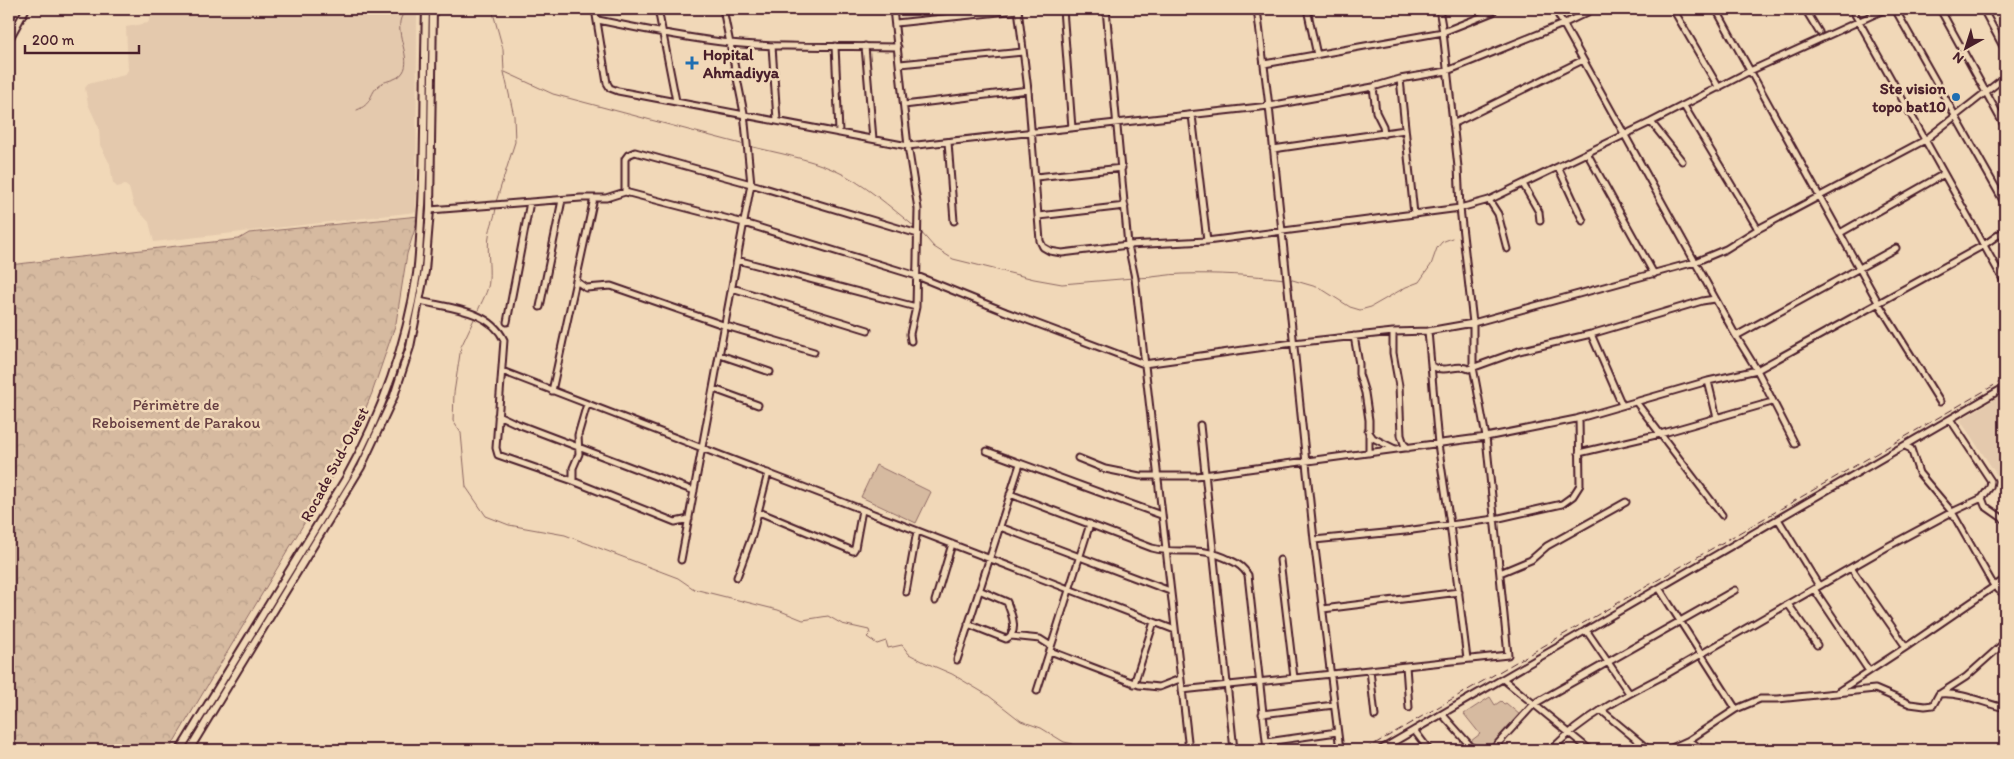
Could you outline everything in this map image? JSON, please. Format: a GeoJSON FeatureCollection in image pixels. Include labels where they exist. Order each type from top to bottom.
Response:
{"type":"FeatureCollection","features":[{"type":"Feature","properties":{"kind":"main road","name":"Rocade Sud-Ouest"},"geometry":{"type":"LineString","coordinates":[[180,750],[346,478],[372,426],[389,385],[405,332],[417,274],[423,183],[426,9]]}},
{"type":"Feature","properties":{"kind":"main road","name":"Rocade Sud-Ouest"},"geometry":{"type":"LineString","coordinates":[[189,750],[362,467],[394,396],[410,347],[420,301],[430,210],[433,9]]}},
{"type":"Feature","properties":{"kind":"street"},"geometry":{"type":"LineString","coordinates":[[9,40],[26,9]]}},
{"type":"Feature","properties":{"kind":"street"},"geometry":{"type":"LineString","coordinates":[[596,9],[607,82],[610,88],[908,146],[1269,106],[1373,87],[1400,79],[1447,70],[1563,24],[1594,9]]}},
{"type":"Feature","properties":{"kind":"street"},"geometry":{"type":"LineString","coordinates":[[658,9],[676,101]]}},
{"type":"Feature","properties":{"kind":"street"},"geometry":{"type":"LineString","coordinates":[[682,560],[751,184],[744,113],[723,9],[893,9],[908,146],[918,209],[916,306],[910,334],[911,341]]}},
{"type":"Feature","properties":{"kind":"street"},"geometry":{"type":"LineString","coordinates":[[896,23],[1018,9],[1032,132],[1040,241],[1043,247],[1050,251],[1062,253],[1128,245],[1207,241],[1282,232],[1460,208],[1489,200],[1684,106],[1750,71],[1886,9]]}},
{"type":"Feature","properties":{"kind":"street"},"geometry":{"type":"LineString","coordinates":[[1063,9],[1072,128]]}},
{"type":"Feature","properties":{"kind":"street"},"geometry":{"type":"LineString","coordinates":[[1106,9],[1128,245],[1135,278],[1174,630],[1190,750]]}},
{"type":"Feature","properties":{"kind":"street"},"geometry":{"type":"LineString","coordinates":[[1257,9],[1329,674],[1340,750]]}},
{"type":"Feature","properties":{"kind":"street"},"geometry":{"type":"LineString","coordinates":[[1307,9],[1317,55]]}},
{"type":"Feature","properties":{"kind":"street"},"geometry":{"type":"LineString","coordinates":[[1182,690],[1508,655],[1486,438],[1473,367],[1473,323],[1453,124],[1439,9]]}},
{"type":"Feature","properties":{"kind":"street"},"geometry":{"type":"LineString","coordinates":[[1554,9],[1715,299],[1757,370],[1795,444]]}},
{"type":"Feature","properties":{"kind":"street"},"geometry":{"type":"LineString","coordinates":[[1673,9],[1719,88]]}},
{"type":"Feature","properties":{"kind":"street"},"geometry":{"type":"LineString","coordinates":[[1716,9],[1878,304],[1940,402]]}},
{"type":"Feature","properties":{"kind":"street"},"geometry":{"type":"LineString","coordinates":[[1805,9],[1819,32]]}},
{"type":"Feature","properties":{"kind":"street"},"geometry":{"type":"LineString","coordinates":[[1852,9],[2005,283]]}},
{"type":"Feature","properties":{"kind":"street"},"geometry":{"type":"LineString","coordinates":[[1895,9],[2005,204]]}},
{"type":"Feature","properties":{"kind":"street"},"geometry":{"type":"LineString","coordinates":[[1940,9],[2005,127]]}},
{"type":"Feature","properties":{"kind":"street"},"geometry":{"type":"LineString","coordinates":[[1983,9],[2005,50]]}},
{"type":"Feature","properties":{"kind":"street"},"geometry":{"type":"LineString","coordinates":[[1264,64],[1443,32],[1492,12]]}},
{"type":"Feature","properties":{"kind":"street"},"geometry":{"type":"LineString","coordinates":[[598,20],[663,34],[730,43],[772,46],[898,47]]}},
{"type":"Feature","properties":{"kind":"street"},"geometry":{"type":"LineString","coordinates":[[772,46],[777,120]]}},
{"type":"Feature","properties":{"kind":"street"},"geometry":{"type":"LineString","coordinates":[[835,46],[839,132]]}},
{"type":"Feature","properties":{"kind":"street"},"geometry":{"type":"LineString","coordinates":[[865,46],[873,139]]}},
{"type":"Feature","properties":{"kind":"street"},"geometry":{"type":"LineString","coordinates":[[900,64],[1024,52]]}},
{"type":"Feature","properties":{"kind":"street"},"geometry":{"type":"LineString","coordinates":[[1453,124],[1583,60]]}},
{"type":"Feature","properties":{"kind":"street"},"geometry":{"type":"LineString","coordinates":[[430,210],[606,198],[625,192],[744,223],[917,276],[1144,364],[1293,343],[1393,332],[1428,331],[1473,323],[1695,262],[1726,249],[1758,229],[1925,140],[2005,77]]}},
{"type":"Feature","properties":{"kind":"street"},"geometry":{"type":"LineString","coordinates":[[1400,79],[1414,214]]}},
{"type":"Feature","properties":{"kind":"street"},"geometry":{"type":"LineString","coordinates":[[1373,87],[1376,112],[1383,126],[1384,134]]}},
{"type":"Feature","properties":{"kind":"street"},"geometry":{"type":"LineString","coordinates":[[904,105],[1028,90]]}},
{"type":"Feature","properties":{"kind":"street"},"geometry":{"type":"LineString","coordinates":[[1684,106],[1758,229]]}},
{"type":"Feature","properties":{"kind":"street"},"geometry":{"type":"LineString","coordinates":[[1192,114],[1207,241]]}},
{"type":"Feature","properties":{"kind":"street"},"geometry":{"type":"LineString","coordinates":[[1651,122],[1682,161]]}},
{"type":"Feature","properties":{"kind":"street"},"geometry":{"type":"LineString","coordinates":[[1273,149],[1405,130]]}},
{"type":"Feature","properties":{"kind":"street"},"geometry":{"type":"LineString","coordinates":[[948,142],[954,221]]}},
{"type":"Feature","properties":{"kind":"street"},"geometry":{"type":"LineString","coordinates":[[625,192],[625,159],[635,152],[751,184],[918,234]]}},
{"type":"Feature","properties":{"kind":"street"},"geometry":{"type":"LineString","coordinates":[[1587,153],[1654,274]]}},
{"type":"Feature","properties":{"kind":"street"},"geometry":{"type":"LineString","coordinates":[[1558,167],[1583,221]]}},
{"type":"Feature","properties":{"kind":"street"},"geometry":{"type":"LineString","coordinates":[[1036,177],[1122,168]]}},
{"type":"Feature","properties":{"kind":"street"},"geometry":{"type":"LineString","coordinates":[[1840,233],[1944,174]]}},
{"type":"Feature","properties":{"kind":"street"},"geometry":{"type":"LineString","coordinates":[[1523,184],[1539,212],[1540,221]]}},
{"type":"Feature","properties":{"kind":"street"},"geometry":{"type":"LineString","coordinates":[[552,390],[594,198]]}},
{"type":"Feature","properties":{"kind":"street"},"geometry":{"type":"LineString","coordinates":[[540,307],[562,200]]}},
{"type":"Feature","properties":{"kind":"street"},"geometry":{"type":"LineString","coordinates":[[1489,200],[1498,214],[1507,249]]}},
{"type":"Feature","properties":{"kind":"street"},"geometry":{"type":"LineString","coordinates":[[507,322],[530,202]]}},
{"type":"Feature","properties":{"kind":"street"},"geometry":{"type":"LineString","coordinates":[[1038,216],[1125,206]]}},
{"type":"Feature","properties":{"kind":"street"},"geometry":{"type":"LineString","coordinates":[[1078,458],[1106,469],[1140,476],[1168,477],[1205,474],[1272,464],[1306,462],[1486,438],[1579,418],[1708,381],[1757,370],[1984,246],[2005,230]]}},
{"type":"Feature","properties":{"kind":"street"},"geometry":{"type":"LineString","coordinates":[[1736,336],[1896,248]]}},
{"type":"Feature","properties":{"kind":"street"},"geometry":{"type":"LineString","coordinates":[[738,260],[916,306]]}},
{"type":"Feature","properties":{"kind":"street"},"geometry":{"type":"LineString","coordinates":[[576,281],[586,288],[611,286],[726,326],[814,352]]}},
{"type":"Feature","properties":{"kind":"street"},"geometry":{"type":"LineString","coordinates":[[732,288],[868,330]]}},
{"type":"Feature","properties":{"kind":"street"},"geometry":{"type":"LineString","coordinates":[[1431,366],[1444,370],[1464,367],[1469,369],[1519,351],[1591,334],[1715,299]]}},
{"type":"Feature","properties":{"kind":"street"},"geometry":{"type":"LineString","coordinates":[[420,301],[471,313],[491,322],[501,333],[504,340],[496,448],[498,454],[573,481],[675,522],[689,519]]}},
{"type":"Feature","properties":{"kind":"street"},"geometry":{"type":"LineString","coordinates":[[1428,331],[1438,444],[1467,660]]}},
{"type":"Feature","properties":{"kind":"street"},"geometry":{"type":"LineString","coordinates":[[1393,332],[1393,353],[1399,386],[1401,436],[1408,448]]}},
{"type":"Feature","properties":{"kind":"street"},"geometry":{"type":"LineString","coordinates":[[1591,334],[1622,406]]}},
{"type":"Feature","properties":{"kind":"street"},"geometry":{"type":"LineString","coordinates":[[1354,336],[1359,374],[1365,393],[1369,420],[1369,453]]}},
{"type":"Feature","properties":{"kind":"street"},"geometry":{"type":"LineString","coordinates":[[720,355],[770,372]]}},
{"type":"Feature","properties":{"kind":"street"},"geometry":{"type":"LineString","coordinates":[[502,371],[1174,630]]}},
{"type":"Feature","properties":{"kind":"street"},"geometry":{"type":"LineString","coordinates":[[1708,381],[1717,418]]}},
{"type":"Feature","properties":{"kind":"street"},"geometry":{"type":"LineString","coordinates":[[1380,750],[2005,387]]}},
{"type":"Feature","properties":{"kind":"street"},"geometry":{"type":"LineString","coordinates":[[714,389],[758,405]]}},
{"type":"Feature","properties":{"kind":"street"},"geometry":{"type":"LineString","coordinates":[[1636,402],[1722,515]]}},
{"type":"Feature","properties":{"kind":"street"},"geometry":{"type":"LineString","coordinates":[[1579,453],[1660,434],[1772,402]]}},
{"type":"Feature","properties":{"kind":"street"},"geometry":{"type":"LineString","coordinates":[[573,481],[573,468],[579,454],[578,435],[587,404]]}},
{"type":"Feature","properties":{"kind":"street"},"geometry":{"type":"LineString","coordinates":[[498,415],[694,491]]}},
{"type":"Feature","properties":{"kind":"street"},"geometry":{"type":"LineString","coordinates":[[1314,540],[1406,531],[1495,519],[1562,504],[1573,496],[1580,484],[1579,418]]}},
{"type":"Feature","properties":{"kind":"street"},"geometry":{"type":"LineString","coordinates":[[1551,750],[1568,732],[1630,693],[1952,512],[1982,498],[1990,487],[1991,481],[1950,419]]}},
{"type":"Feature","properties":{"kind":"street"},"geometry":{"type":"LineString","coordinates":[[1200,425],[1234,750]]}},
{"type":"Feature","properties":{"kind":"street"},"geometry":{"type":"LineString","coordinates":[[1368,430],[1373,438],[1396,449]]}},
{"type":"Feature","properties":{"kind":"street"},"geometry":{"type":"LineString","coordinates":[[1905,446],[1911,449],[1919,473],[1952,512],[1994,586],[2005,595]]}},
{"type":"Feature","properties":{"kind":"street"},"geometry":{"type":"LineString","coordinates":[[988,451],[1162,515]]}},
{"type":"Feature","properties":{"kind":"street"},"geometry":{"type":"LineString","coordinates":[[957,660],[1020,464]]}},
{"type":"Feature","properties":{"kind":"street"},"geometry":{"type":"LineString","coordinates":[[737,577],[752,536],[768,473]]}},
{"type":"Feature","properties":{"kind":"street"},"geometry":{"type":"LineString","coordinates":[[1010,494],[1166,551],[1192,549],[1213,552],[1234,562],[1245,570],[1248,575],[1258,682],[1267,750]]}},
{"type":"Feature","properties":{"kind":"street"},"geometry":{"type":"LineString","coordinates":[[1982,498],[1986,506],[2005,520]]}},
{"type":"Feature","properties":{"kind":"street"},"geometry":{"type":"LineString","coordinates":[[1500,573],[1531,560],[1547,546],[1626,502]]}},
{"type":"Feature","properties":{"kind":"street"},"geometry":{"type":"LineString","coordinates":[[759,512],[853,551],[862,510]]}},
{"type":"Feature","properties":{"kind":"street"},"geometry":{"type":"LineString","coordinates":[[1778,519],[1816,588],[1869,672]]}},
{"type":"Feature","properties":{"kind":"street"},"geometry":{"type":"LineString","coordinates":[[1037,691],[1090,524]]}},
{"type":"Feature","properties":{"kind":"street"},"geometry":{"type":"LineString","coordinates":[[1000,527],[1170,592]]}},
{"type":"Feature","properties":{"kind":"street"},"geometry":{"type":"LineString","coordinates":[[906,592],[917,531]]}},
{"type":"Feature","properties":{"kind":"street"},"geometry":{"type":"LineString","coordinates":[[935,601],[952,544]]}},
{"type":"Feature","properties":{"kind":"street"},"geometry":{"type":"LineString","coordinates":[[1280,560],[1294,678]]}},
{"type":"Feature","properties":{"kind":"street"},"geometry":{"type":"LineString","coordinates":[[1851,568],[1906,647]]}},
{"type":"Feature","properties":{"kind":"street"},"geometry":{"type":"LineString","coordinates":[[1838,692],[2005,579]]}},
{"type":"Feature","properties":{"kind":"street"},"geometry":{"type":"LineString","coordinates":[[1659,588],[1736,709]]}},
{"type":"Feature","properties":{"kind":"street"},"geometry":{"type":"LineString","coordinates":[[979,590],[1007,602],[1014,625],[1011,636]]}},
{"type":"Feature","properties":{"kind":"street"},"geometry":{"type":"LineString","coordinates":[[1492,750],[1534,704],[1734,590]]}},
{"type":"Feature","properties":{"kind":"street"},"geometry":{"type":"LineString","coordinates":[[1323,609],[1459,592]]}},
{"type":"Feature","properties":{"kind":"street"},"geometry":{"type":"LineString","coordinates":[[1788,604],[1816,646]]}},
{"type":"Feature","properties":{"kind":"street"},"geometry":{"type":"LineString","coordinates":[[1134,684],[1154,622]]}},
{"type":"Feature","properties":{"kind":"street"},"geometry":{"type":"LineString","coordinates":[[968,624],[1006,639],[1011,636],[1040,639],[1051,648],[1134,684],[1159,688],[1180,678]]}},
{"type":"Feature","properties":{"kind":"street"},"geometry":{"type":"LineString","coordinates":[[1586,630],[1630,693]]}},
{"type":"Feature","properties":{"kind":"street"},"geometry":{"type":"LineString","coordinates":[[1667,750],[1690,740],[1736,709],[1760,699],[1778,699],[1875,689],[1910,704],[1925,706],[1933,704],[1940,694],[1966,677],[2005,642]]}},
{"type":"Feature","properties":{"kind":"street"},"geometry":{"type":"LineString","coordinates":[[1406,666],[1409,708]]}},
{"type":"Feature","properties":{"kind":"street"},"geometry":{"type":"LineString","coordinates":[[1370,670],[1375,716]]}},
{"type":"Feature","properties":{"kind":"street"},"geometry":{"type":"LineString","coordinates":[[1503,679],[1590,750]]}},
{"type":"Feature","properties":{"kind":"street"},"geometry":{"type":"LineString","coordinates":[[1940,694],[1954,693],[2005,708]]}},
{"type":"Feature","properties":{"kind":"street"},"geometry":{"type":"LineString","coordinates":[[1262,714],[1334,705]]}},
{"type":"Feature","properties":{"kind":"street"},"geometry":{"type":"LineString","coordinates":[[1601,710],[1649,750]]}},
{"type":"Feature","properties":{"kind":"street"},"geometry":{"type":"LineString","coordinates":[[1442,714],[1474,750]]}},
{"type":"Feature","properties":{"kind":"street"},"geometry":{"type":"LineString","coordinates":[[1414,730],[1429,750]]}},
{"type":"Feature","properties":{"kind":"street"},"geometry":{"type":"LineString","coordinates":[[1267,742],[1337,732]]}},
{"type":"Feature","properties":{"kind":"street"},"geometry":{"type":"LineString","coordinates":[[1690,740],[1702,750]]}},
{"type":"Feature","properties":{"kind":"street"},"geometry":{"type":"LineString","coordinates":[[1389,745],[1393,750]]}},
{"type":"Feature","properties":{"kind":"shaded area"},"geometry":{"type":"Polygon","coordinates":[[[154,9],[417,9],[416,212],[154,242],[149,222],[134,206],[129,188],[125,185],[117,187],[113,183],[110,164],[100,145],[99,128],[88,104],[85,88],[88,84],[125,75],[128,70],[126,27],[148,23],[154,9]]]}},
{"type":"Feature","properties":{"kind":"shaded area"},"geometry":{"type":"Polygon","coordinates":[[[2005,393],[2005,487],[1960,420],[2005,393]]]}},
{"type":"Feature","properties":{"kind":"green space","name":"Périmètre de Reboisement de Parakou"},"geometry":{"type":"Polygon","coordinates":[[[419,216],[407,254],[396,323],[358,427],[340,463],[169,750],[9,750],[9,265],[239,239],[249,233],[419,216]]]}},
{"type":"Feature","properties":{"kind":"green space"},"geometry":{"type":"Polygon","coordinates":[[[876,465],[931,492],[916,523],[861,497],[876,465]]]}},
{"type":"Feature","properties":{"kind":"green space"},"geometry":{"type":"Polygon","coordinates":[[[1490,697],[1495,705],[1501,701],[1504,704],[1506,703],[1520,715],[1490,747],[1481,750],[1471,741],[1480,734],[1464,714],[1490,697]]]}},
{"type":"Feature","properties":{"kind":"waterway"},"geometry":{"type":"LineString","coordinates":[[357,110],[368,102],[374,90],[380,84],[397,77],[403,72],[406,60],[400,24],[401,17],[407,9]]}},
{"type":"Feature","properties":{"kind":"waterway"},"geometry":{"type":"LineString","coordinates":[[492,9],[503,49],[504,72],[514,116],[515,142],[496,202]]}},
{"type":"Feature","properties":{"kind":"waterway"},"geometry":{"type":"LineString","coordinates":[[505,72],[553,94],[745,145]]}},
{"type":"Feature","properties":{"kind":"waterway"},"geometry":{"type":"LineString","coordinates":[[749,146],[813,162],[845,175],[876,196],[915,227]]}},
{"type":"Feature","properties":{"kind":"waterway"},"geometry":{"type":"LineString","coordinates":[[477,313],[489,284],[488,242],[496,206]]}},
{"type":"Feature","properties":{"kind":"waterway"},"geometry":{"type":"LineString","coordinates":[[920,231],[934,247],[953,259],[1034,279],[1062,284],[1133,278]]}},
{"type":"Feature","properties":{"kind":"waterway"},"geometry":{"type":"LineString","coordinates":[[1289,279],[1320,288],[1350,307],[1360,310],[1371,307],[1406,287],[1419,282],[1431,265],[1437,248],[1442,242],[1452,238]]}},
{"type":"Feature","properties":{"kind":"waterway"},"geometry":{"type":"LineString","coordinates":[[1137,278],[1177,274],[1208,274],[1247,275],[1285,279]]}},
{"type":"Feature","properties":{"kind":"waterway"},"geometry":{"type":"LineString","coordinates":[[475,317],[461,347],[454,393],[453,421],[461,433],[466,487],[486,516],[509,525],[565,535],[678,578],[694,589],[778,610],[803,620],[828,616],[842,624],[869,630],[870,634],[867,637],[877,644],[886,641],[888,648],[902,645],[909,654],[952,674],[989,696],[1021,721],[1041,728],[1064,742],[1073,744],[1076,750]]}},
{"type":"Feature","properties":{"kind":"railway"},"geometry":{"type":"LineString","coordinates":[[1364,750],[2005,379]]}},
{"type":"Feature","properties":{"kind":"place","name":"Hopital Ahmadiyya"},"geometry":{"type":"Point","coordinates":[692,63]}},
{"type":"Feature","properties":{"kind":"place","name":"Ste vision topo bat10"},"geometry":{"type":"Point","coordinates":[1956,97]}}]}
